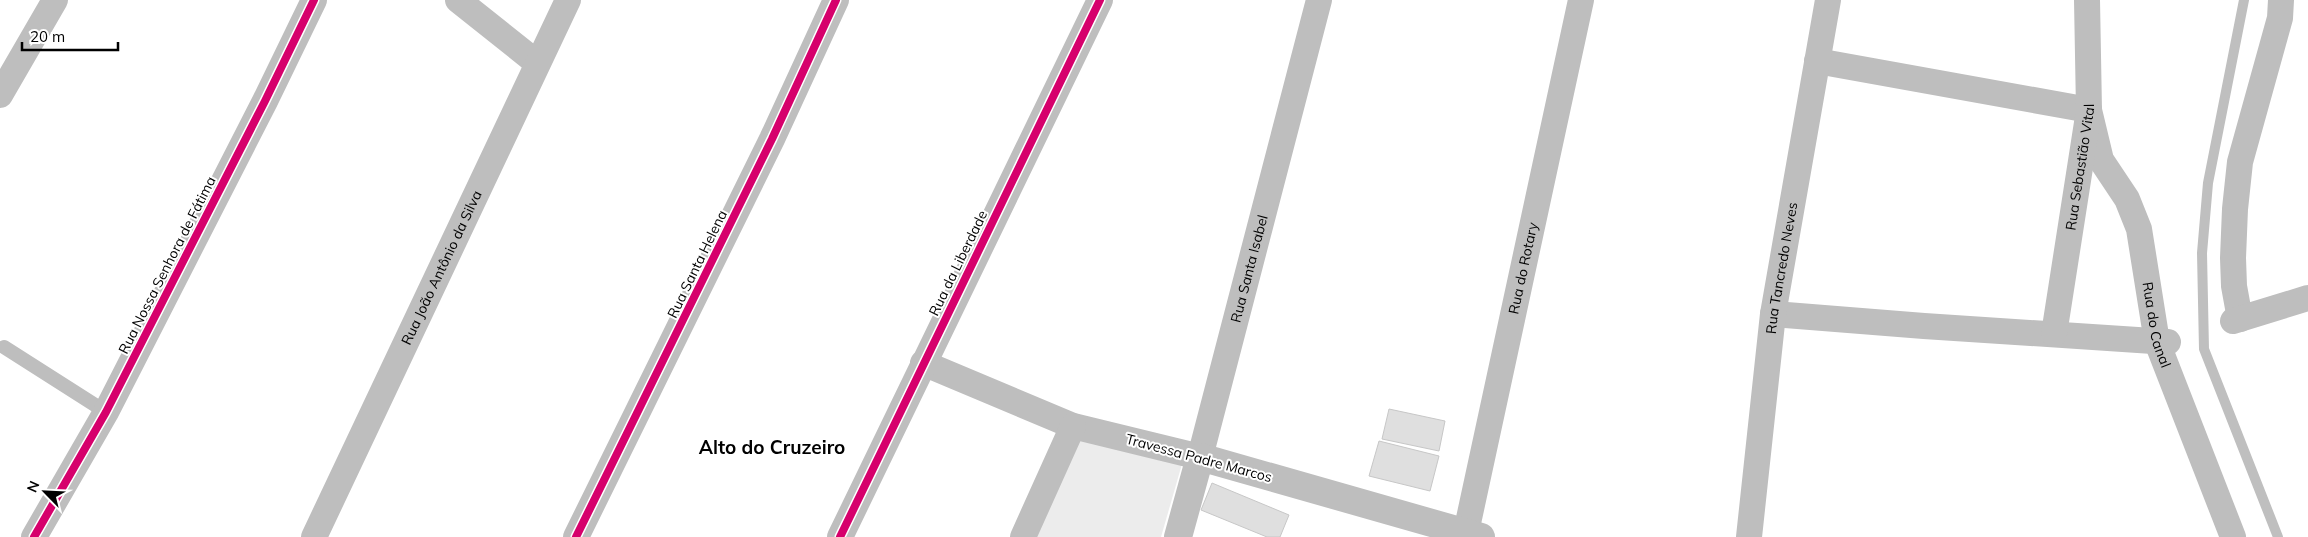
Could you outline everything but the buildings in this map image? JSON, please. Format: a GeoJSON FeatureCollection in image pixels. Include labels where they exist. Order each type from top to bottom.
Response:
{"type":"FeatureCollection","features":[{"type":"Feature","properties":{"kind":"street"},"geometry":{"type":"LineString","coordinates":[[0,95],[55,0]]}},
{"type":"Feature","properties":{"kind":"street","name":"Rua Nossa Senhora de Fátima"},"geometry":{"type":"LineString","coordinates":[[34,537],[106,412],[265,101],[314,0]]}},
{"type":"Feature","properties":{"kind":"street"},"geometry":{"type":"LineString","coordinates":[[458,0],[537,63]]}},
{"type":"Feature","properties":{"kind":"street","name":"Rua João Antônio da Silva"},"geometry":{"type":"LineString","coordinates":[[314,537],[568,0]]}},
{"type":"Feature","properties":{"kind":"street","name":"Rua Santa Helena"},"geometry":{"type":"LineString","coordinates":[[576,537],[768,148],[836,0]]}},
{"type":"Feature","properties":{"kind":"street","name":"Rua da Liberdade"},"geometry":{"type":"LineString","coordinates":[[840,537],[1100,0]]}},
{"type":"Feature","properties":{"kind":"street","name":"Rua Santa Isabel"},"geometry":{"type":"LineString","coordinates":[[1178,537],[1319,0]]}},
{"type":"Feature","properties":{"kind":"street","name":"Rua do Rotary"},"geometry":{"type":"LineString","coordinates":[[1471,536],[1581,0]]}},
{"type":"Feature","properties":{"kind":"street","name":"Rua Tancredo Neves"},"geometry":{"type":"LineString","coordinates":[[1749,537],[1773,314],[1828,0]]}},
{"type":"Feature","properties":{"kind":"street","name":"Rua Sebastião Vital"},"geometry":{"type":"LineString","coordinates":[[2054,334],[2089,110],[2087,0]]}},
{"type":"Feature","properties":{"kind":"street"},"geometry":{"type":"LineString","coordinates":[[2281,0],[2280,18],[2240,162],[2235,209],[2233,258],[2237,320],[2308,298]]}},
{"type":"Feature","properties":{"kind":"street"},"geometry":{"type":"LineString","coordinates":[[1817,62],[2089,110]]}},
{"type":"Feature","properties":{"kind":"street","name":"Rua do Canal"},"geometry":{"type":"LineString","coordinates":[[2089,110],[2101,160],[2127,199],[2139,229],[2163,342],[2233,537]]}},
{"type":"Feature","properties":{"kind":"street"},"geometry":{"type":"LineString","coordinates":[[1773,314],[2163,342]]}},
{"type":"Feature","properties":{"kind":"street","name":"Travessa Padre Marcos"},"geometry":{"type":"LineString","coordinates":[[923,364],[1073,426],[1200,457],[1471,536]]}},
{"type":"Feature","properties":{"kind":"street"},"geometry":{"type":"LineString","coordinates":[[1023,537],[1073,426]]}},
{"type":"Feature","properties":{"kind":"lane"},"geometry":{"type":"LineString","coordinates":[[4,347],[106,412]]}},
{"type":"Feature","properties":{"kind":"shaded area"},"geometry":{"type":"Polygon","coordinates":[[[1075,435],[1182,464],[1161,537],[1032,537],[1075,435]]]}},
{"type":"Feature","properties":{"kind":"waterway"},"geometry":{"type":"LineString","coordinates":[[2244,0],[2208,183],[2202,253],[2204,349],[2278,537]]}},
{"type":"Feature","properties":{"kind":"cycle path"},"geometry":{"type":"LineString","coordinates":[[34,537],[106,412],[265,101],[314,0]]}},
{"type":"Feature","properties":{"kind":"cycle path"},"geometry":{"type":"LineString","coordinates":[[576,537],[772,139],[836,0]]}},
{"type":"Feature","properties":{"kind":"cycle path"},"geometry":{"type":"LineString","coordinates":[[840,537],[1100,0]]}},
{"type":"Feature","properties":{"kind":"district","name":"Alto do Cruzeiro"},"geometry":{"type":"Point","coordinates":[772,447]}}]}
